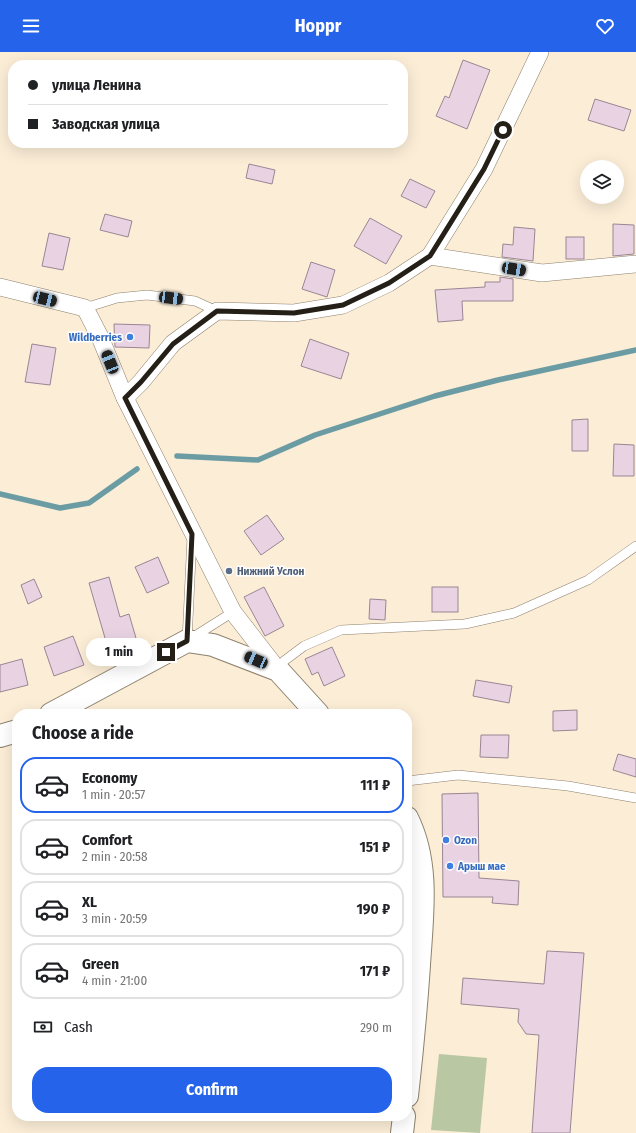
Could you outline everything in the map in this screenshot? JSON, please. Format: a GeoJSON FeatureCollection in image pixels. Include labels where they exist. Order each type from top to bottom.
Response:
{"type":"FeatureCollection","features":[{"type":"Feature","properties":{"kind":"street"},"geometry":{"type":"LineString","coordinates":[[125,398],[141,382],[173,344],[217,311],[294,313],[343,305],[389,283],[430,256],[484,169],[540,52]]}},
{"type":"Feature","properties":{"kind":"street"},"geometry":{"type":"LineString","coordinates":[[430,256],[542,273],[636,264]]}},
{"type":"Feature","properties":{"kind":"street"},"geometry":{"type":"LineString","coordinates":[[0,287],[85,308],[100,337],[125,398],[192,534],[233,612],[278,670],[313,709]]}},
{"type":"Feature","properties":{"kind":"street"},"geometry":{"type":"LineString","coordinates":[[60,709],[187,641],[212,645],[278,670]]}},
{"type":"Feature","properties":{"kind":"street"},"geometry":{"type":"LineString","coordinates":[[0,736],[12,732]]}},
{"type":"Feature","properties":{"kind":"street"},"geometry":{"type":"LineString","coordinates":[[412,829],[421,858],[423,895],[412,1057]]}},
{"type":"Feature","properties":{"kind":"street"},"geometry":{"type":"LineString","coordinates":[[402,1133],[403,1121]]}},
{"type":"Feature","properties":{"kind":"lane"},"geometry":{"type":"LineString","coordinates":[[85,308],[117,298],[147,295],[195,301],[217,311]]}},
{"type":"Feature","properties":{"kind":"lane"},"geometry":{"type":"LineString","coordinates":[[187,641],[192,534]]}},
{"type":"Feature","properties":{"kind":"lane"},"geometry":{"type":"LineString","coordinates":[[278,670],[284,660],[304,646],[341,630],[464,624],[514,612],[588,580],[636,546]]}},
{"type":"Feature","properties":{"kind":"lane"},"geometry":{"type":"LineString","coordinates":[[187,641],[233,612]]}},
{"type":"Feature","properties":{"kind":"lane"},"geometry":{"type":"LineString","coordinates":[[412,780],[458,775],[568,786],[636,798]]}},
{"type":"Feature","properties":{"kind":"green space"},"geometry":{"type":"Polygon","coordinates":[[[439,1054],[487,1058],[480,1133],[431,1130],[439,1054]]]}},
{"type":"Feature","properties":{"kind":"building"},"geometry":{"type":"Polygon","coordinates":[[[463,60],[490,70],[467,129],[436,116],[445,96],[449,98],[463,60]]]}},
{"type":"Feature","properties":{"kind":"building"},"geometry":{"type":"Polygon","coordinates":[[[595,99],[631,110],[624,131],[588,120],[595,99]]]}},
{"type":"Feature","properties":{"kind":"building"},"geometry":{"type":"Polygon","coordinates":[[[249,164],[275,170],[272,184],[246,178],[249,164]]]}},
{"type":"Feature","properties":{"kind":"building"},"geometry":{"type":"Polygon","coordinates":[[[410,179],[435,191],[426,208],[401,196],[410,179]]]}},
{"type":"Feature","properties":{"kind":"building"},"geometry":{"type":"Polygon","coordinates":[[[105,214],[132,221],[128,237],[100,230],[105,214]]]}},
{"type":"Feature","properties":{"kind":"building"},"geometry":{"type":"Polygon","coordinates":[[[370,218],[402,236],[386,264],[354,246],[370,218]]]}},
{"type":"Feature","properties":{"kind":"building"},"geometry":{"type":"Polygon","coordinates":[[[613,224],[634,225],[634,254],[613,256],[613,224]]]}},
{"type":"Feature","properties":{"kind":"building"},"geometry":{"type":"Polygon","coordinates":[[[514,227],[535,229],[533,261],[502,257],[503,244],[513,245],[514,227]]]}},
{"type":"Feature","properties":{"kind":"building"},"geometry":{"type":"Polygon","coordinates":[[[49,233],[70,238],[63,270],[42,266],[49,233]]]}},
{"type":"Feature","properties":{"kind":"building"},"geometry":{"type":"Polygon","coordinates":[[[566,237],[584,237],[584,259],[566,259],[566,237]]]}},
{"type":"Feature","properties":{"kind":"building"},"geometry":{"type":"Polygon","coordinates":[[[311,262],[335,270],[327,297],[302,289],[311,262]]]}},
{"type":"Feature","properties":{"kind":"building"},"geometry":{"type":"Polygon","coordinates":[[[500,277],[513,279],[513,301],[462,301],[463,320],[438,322],[435,290],[485,287],[485,282],[500,282],[500,277]]]}},
{"type":"Feature","properties":{"kind":"building"},"geometry":{"type":"Polygon","coordinates":[[[114,324],[150,325],[149,348],[115,347],[114,324]]]}},
{"type":"Feature","properties":{"kind":"building"},"geometry":{"type":"Polygon","coordinates":[[[310,339],[349,353],[341,379],[301,366],[310,339]]]}},
{"type":"Feature","properties":{"kind":"building"},"geometry":{"type":"Polygon","coordinates":[[[32,344],[56,348],[50,385],[25,382],[32,344]]]}},
{"type":"Feature","properties":{"kind":"building"},"geometry":{"type":"Polygon","coordinates":[[[588,419],[588,451],[572,451],[572,420],[588,419]]]}},
{"type":"Feature","properties":{"kind":"building"},"geometry":{"type":"Polygon","coordinates":[[[614,444],[634,445],[634,476],[613,476],[614,444]]]}},
{"type":"Feature","properties":{"kind":"building"},"geometry":{"type":"Polygon","coordinates":[[[267,515],[284,539],[261,555],[244,531],[267,515]]]}},
{"type":"Feature","properties":{"kind":"building"},"geometry":{"type":"Polygon","coordinates":[[[158,557],[169,583],[147,593],[135,567],[158,557]]]}},
{"type":"Feature","properties":{"kind":"building"},"geometry":{"type":"Polygon","coordinates":[[[109,577],[120,617],[129,614],[140,652],[112,662],[89,583],[109,577]]]}},
{"type":"Feature","properties":{"kind":"building"},"geometry":{"type":"Polygon","coordinates":[[[34,579],[42,597],[28,604],[21,585],[34,579]]]}},
{"type":"Feature","properties":{"kind":"building"},"geometry":{"type":"Polygon","coordinates":[[[264,587],[284,626],[265,636],[244,597],[264,587]]]}},
{"type":"Feature","properties":{"kind":"building"},"geometry":{"type":"Polygon","coordinates":[[[432,587],[458,587],[458,612],[432,612],[432,587]]]}},
{"type":"Feature","properties":{"kind":"building"},"geometry":{"type":"Polygon","coordinates":[[[370,599],[386,600],[385,620],[369,619],[370,599]]]}},
{"type":"Feature","properties":{"kind":"building"},"geometry":{"type":"Polygon","coordinates":[[[73,636],[84,665],[54,676],[44,647],[73,636]]]}},
{"type":"Feature","properties":{"kind":"building"},"geometry":{"type":"Polygon","coordinates":[[[332,647],[345,676],[324,686],[318,672],[312,675],[305,659],[332,647]]]}},
{"type":"Feature","properties":{"kind":"building"},"geometry":{"type":"Polygon","coordinates":[[[22,659],[28,685],[0,692],[0,665],[22,659]]]}},
{"type":"Feature","properties":{"kind":"building"},"geometry":{"type":"Polygon","coordinates":[[[476,680],[512,686],[509,703],[473,696],[476,680]]]}},
{"type":"Feature","properties":{"kind":"building"},"geometry":{"type":"Polygon","coordinates":[[[577,710],[577,730],[553,731],[553,711],[577,710]]]}},
{"type":"Feature","properties":{"kind":"building"},"geometry":{"type":"Polygon","coordinates":[[[481,735],[509,735],[508,758],[480,757],[481,735]]]}},
{"type":"Feature","properties":{"kind":"building"},"geometry":{"type":"Polygon","coordinates":[[[618,754],[636,759],[636,777],[613,770],[618,754]]]}},
{"type":"Feature","properties":{"kind":"building"},"geometry":{"type":"Polygon","coordinates":[[[478,793],[479,878],[519,881],[518,905],[492,903],[493,897],[443,897],[442,794],[478,793]]]}},
{"type":"Feature","properties":{"kind":"building"},"geometry":{"type":"Polygon","coordinates":[[[547,951],[584,953],[570,1133],[532,1133],[539,1035],[526,1034],[518,1022],[519,1009],[461,1004],[463,978],[544,984],[547,951]]]}},
{"type":"Feature","properties":{"kind":"waterway"},"geometry":{"type":"LineString","coordinates":[[177,456],[258,460],[315,435],[435,396],[498,380],[636,350]]}},
{"type":"Feature","properties":{"kind":"waterway"},"geometry":{"type":"LineString","coordinates":[[0,494],[60,508],[89,503],[137,469]]}},
{"type":"Feature","properties":{"kind":"place","name":"Wildberries"},"geometry":{"type":"Point","coordinates":[130,337]}},
{"type":"Feature","properties":{"kind":"place","name":"Нижний Услон"},"geometry":{"type":"Point","coordinates":[229,571]}},
{"type":"Feature","properties":{"kind":"place","name":"Ozon"},"geometry":{"type":"Point","coordinates":[446,840]}},
{"type":"Feature","properties":{"kind":"place","name":"Арыш мае"},"geometry":{"type":"Point","coordinates":[450,866]}},
{"type":"Feature","properties":{"kind":"route"},"geometry":{"type":"LineString","coordinates":[[166,652],[187,641],[192,534],[125,398],[141,382],[173,344],[217,311],[294,313],[343,305],[389,283],[430,256],[484,169],[503,130]]}}]}
